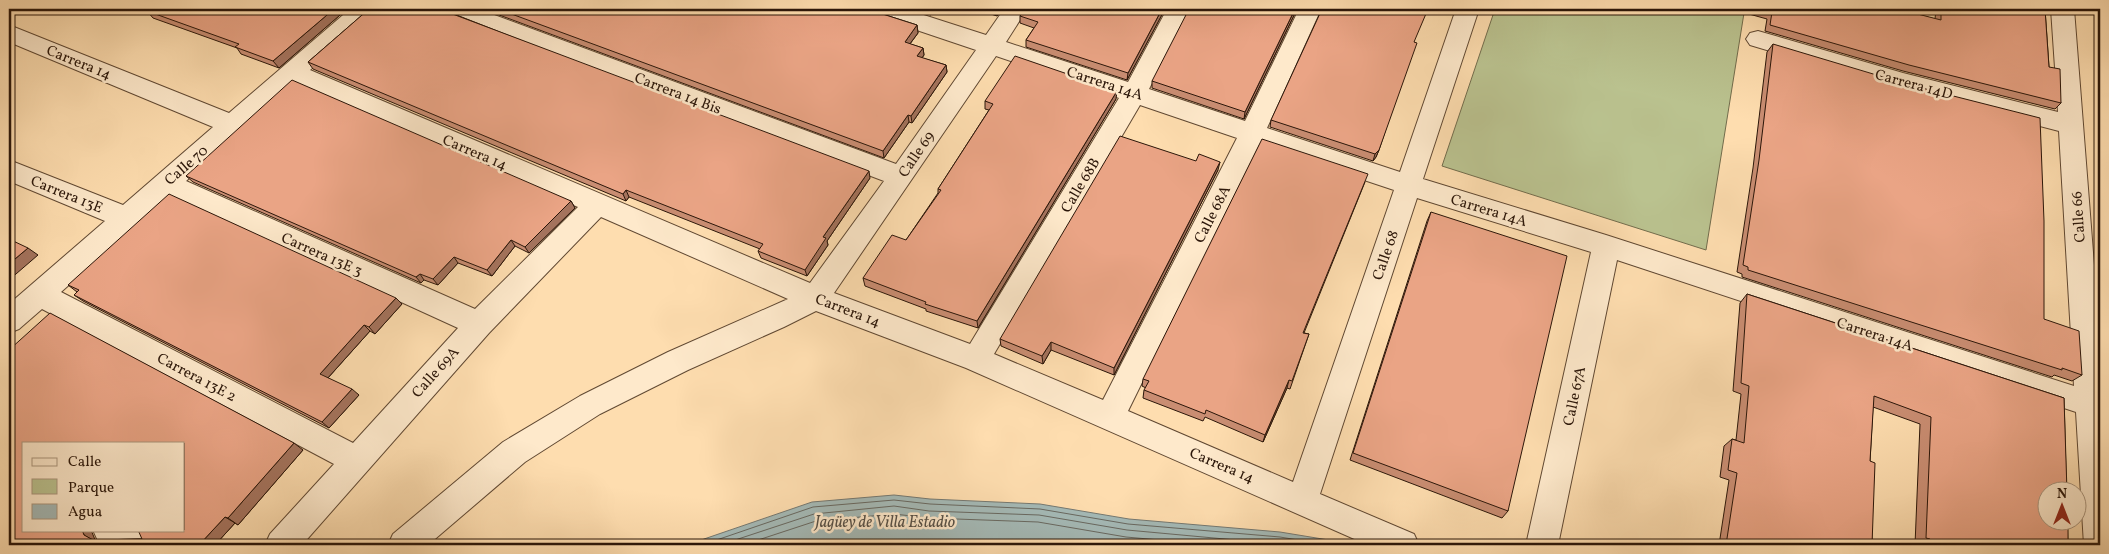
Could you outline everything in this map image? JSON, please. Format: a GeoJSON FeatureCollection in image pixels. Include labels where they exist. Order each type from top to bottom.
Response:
{"type":"FeatureCollection","features":[{"type":"Feature","properties":{"kind":"street","name":"Calle 70"},"geometry":{"type":"LineString","coordinates":[[9,321],[364,9]]}},
{"type":"Feature","properties":{"kind":"street","name":"Carrera 14 Bis"},"geometry":{"type":"LineString","coordinates":[[454,9],[901,177]]}},
{"type":"Feature","properties":{"kind":"street","name":"Carrera 14A"},"geometry":{"type":"LineString","coordinates":[[880,9],[1409,185],[1606,246],[2096,405]]}},
{"type":"Feature","properties":{"kind":"street","name":"Calle 69"},"geometry":{"type":"LineString","coordinates":[[815,298],[901,177],[1016,9]]}},
{"type":"Feature","properties":{"kind":"street","name":"Calle 68B"},"geometry":{"type":"LineString","coordinates":[[976,359],[1135,93],[1178,9]]}},
{"type":"Feature","properties":{"kind":"street","name":"Calle 68A"},"geometry":{"type":"LineString","coordinates":[[1110,417],[1252,133],[1310,9]]}},
{"type":"Feature","properties":{"kind":"street","name":"Calle 68"},"geometry":{"type":"LineString","coordinates":[[1302,500],[1468,9]]}},
{"type":"Feature","properties":{"kind":"street","name":"Calle 66"},"geometry":{"type":"LineString","coordinates":[[2063,9],[2071,125],[2096,405],[2100,545]]}},
{"type":"Feature","properties":{"kind":"street","name":"Carrera 14"},"geometry":{"type":"LineString","coordinates":[[9,33],[232,125]]}},
{"type":"Feature","properties":{"kind":"street","name":"Carrera 14D"},"geometry":{"type":"LineString","coordinates":[[1758,39],[1903,82],[2071,125]]}},
{"type":"Feature","properties":{"kind":"street","name":"Carrera 14"},"geometry":{"type":"LineString","coordinates":[[293,73],[815,298],[976,359],[1403,545]]}},
{"type":"Feature","properties":{"kind":"street","name":"Carrera 13E"},"geometry":{"type":"LineString","coordinates":[[9,170],[126,218]]}},
{"type":"Feature","properties":{"kind":"street","name":"Carrera 13E 3"},"geometry":{"type":"LineString","coordinates":[[165,184],[479,324]]}},
{"type":"Feature","properties":{"kind":"street","name":"Calle 69A"},"geometry":{"type":"LineString","coordinates":[[281,545],[355,460],[479,324],[597,205]]}},
{"type":"Feature","properties":{"kind":"street","name":"Calle 67A"},"geometry":{"type":"LineString","coordinates":[[1542,545],[1606,246]]}},
{"type":"Feature","properties":{"kind":"street","name":"Carrera 13E 2"},"geometry":{"type":"LineString","coordinates":[[39,294],[355,460]]}},
{"type":"Feature","properties":{"kind":"street"},"geometry":{"type":"LineString","coordinates":[[404,545],[514,452],[590,405],[678,361],[774,319],[815,298]]}},
{"type":"Feature","properties":{"kind":"street"},"geometry":{"type":"LineString","coordinates":[[9,473],[22,480]]}},
{"type":"Feature","properties":{"kind":"street"},"geometry":{"type":"LineString","coordinates":[[113,532],[136,545]]}},
{"type":"Feature","properties":{"kind":"green space"},"geometry":{"type":"Polygon","coordinates":[[[1495,9],[1727,9],[1744,13],[1706,250],[1442,166],[1495,9]]]}},
{"type":"Feature","properties":{"kind":"water","name":"Jagüey de Villa Estadio"},"geometry":{"type":"Polygon","coordinates":[[[894,495],[930,499],[1040,504],[1129,519],[1280,532],[1359,545],[692,545],[704,539],[812,502],[894,495]]]}},
{"type":"Feature","properties":{"kind":"building"},"geometry":{"type":"Polygon","coordinates":[[[150,9],[334,9],[273,61],[235,47],[239,44],[147,11],[150,9]]]}},
{"type":"Feature","properties":{"kind":"building"},"geometry":{"type":"Polygon","coordinates":[[[369,9],[442,9],[869,171],[823,237],[826,238],[805,270],[758,251],[763,244],[626,190],[623,194],[308,62],[369,9]]]}},
{"type":"Feature","properties":{"kind":"building"},"geometry":{"type":"Polygon","coordinates":[[[498,9],[870,9],[917,25],[905,42],[923,48],[917,56],[946,65],[911,116],[908,115],[883,151],[498,9]]]}},
{"type":"Feature","properties":{"kind":"building"},"geometry":{"type":"Polygon","coordinates":[[[1025,9],[1162,9],[1128,73],[1026,40],[1038,22],[1020,16],[1025,9]]]}},
{"type":"Feature","properties":{"kind":"building"},"geometry":{"type":"Polygon","coordinates":[[[1189,9],[1295,9],[1245,112],[1152,81],[1189,9]]]}},
{"type":"Feature","properties":{"kind":"building"},"geometry":{"type":"Polygon","coordinates":[[[1322,9],[1428,9],[1414,42],[1417,43],[1379,150],[1375,154],[1271,120],[1322,9]]]}},
{"type":"Feature","properties":{"kind":"building"},"geometry":{"type":"Polygon","coordinates":[[[1760,9],[1898,9],[1941,20],[1941,9],[2045,9],[2049,67],[2060,69],[2061,103],[1909,65],[1770,25],[1772,12],[1760,9]]]}},
{"type":"Feature","properties":{"kind":"building"},"geometry":{"type":"Polygon","coordinates":[[[1773,44],[1910,85],[2040,118],[2044,221],[2044,319],[2079,331],[2082,375],[1748,270],[1748,267],[1743,265],[1759,160],[1773,44]]]}},
{"type":"Feature","properties":{"kind":"building"},"geometry":{"type":"Polygon","coordinates":[[[1015,56],[1117,91],[977,321],[925,304],[926,302],[863,278],[892,235],[906,240],[941,190],[938,189],[993,104],[985,101],[1015,56]]]}},
{"type":"Feature","properties":{"kind":"building"},"geometry":{"type":"Polygon","coordinates":[[[292,80],[571,201],[525,247],[511,240],[487,270],[454,257],[433,279],[420,274],[416,277],[186,176],[292,80]]]}},
{"type":"Feature","properties":{"kind":"building"},"geometry":{"type":"Polygon","coordinates":[[[1120,136],[1196,161],[1199,154],[1220,162],[1114,368],[1051,342],[1042,356],[1000,339],[1120,136]]]}},
{"type":"Feature","properties":{"kind":"building"},"geometry":{"type":"Polygon","coordinates":[[[1262,139],[1368,174],[1303,333],[1309,334],[1292,381],[1289,380],[1265,435],[1206,410],[1205,414],[1144,390],[1149,381],[1143,379],[1262,139]]]}},
{"type":"Feature","properties":{"kind":"building"},"geometry":{"type":"Polygon","coordinates":[[[169,194],[396,298],[369,327],[364,325],[320,374],[352,389],[322,422],[74,295],[79,290],[68,285],[169,194]]]}},
{"type":"Feature","properties":{"kind":"building"},"geometry":{"type":"Polygon","coordinates":[[[1431,212],[1567,256],[1508,511],[1353,453],[1431,212]]]}},
{"type":"Feature","properties":{"kind":"building"},"geometry":{"type":"Polygon","coordinates":[[[9,239],[28,248],[9,264],[9,239]]]}},
{"type":"Feature","properties":{"kind":"building"},"geometry":{"type":"Polygon","coordinates":[[[1747,294],[2064,398],[2067,482],[2036,482],[2036,532],[2068,532],[2068,545],[1929,545],[1930,539],[1926,538],[1931,417],[1874,396],[1870,461],[1875,463],[1872,545],[1726,545],[1737,473],[1728,470],[1732,439],[1744,443],[1749,386],[1741,383],[1747,294]]]}},
{"type":"Feature","properties":{"kind":"building"},"geometry":{"type":"Polygon","coordinates":[[[50,313],[294,443],[228,518],[225,517],[199,545],[9,545],[9,489],[13,488],[13,457],[9,455],[9,350],[50,313]]]}}]}
